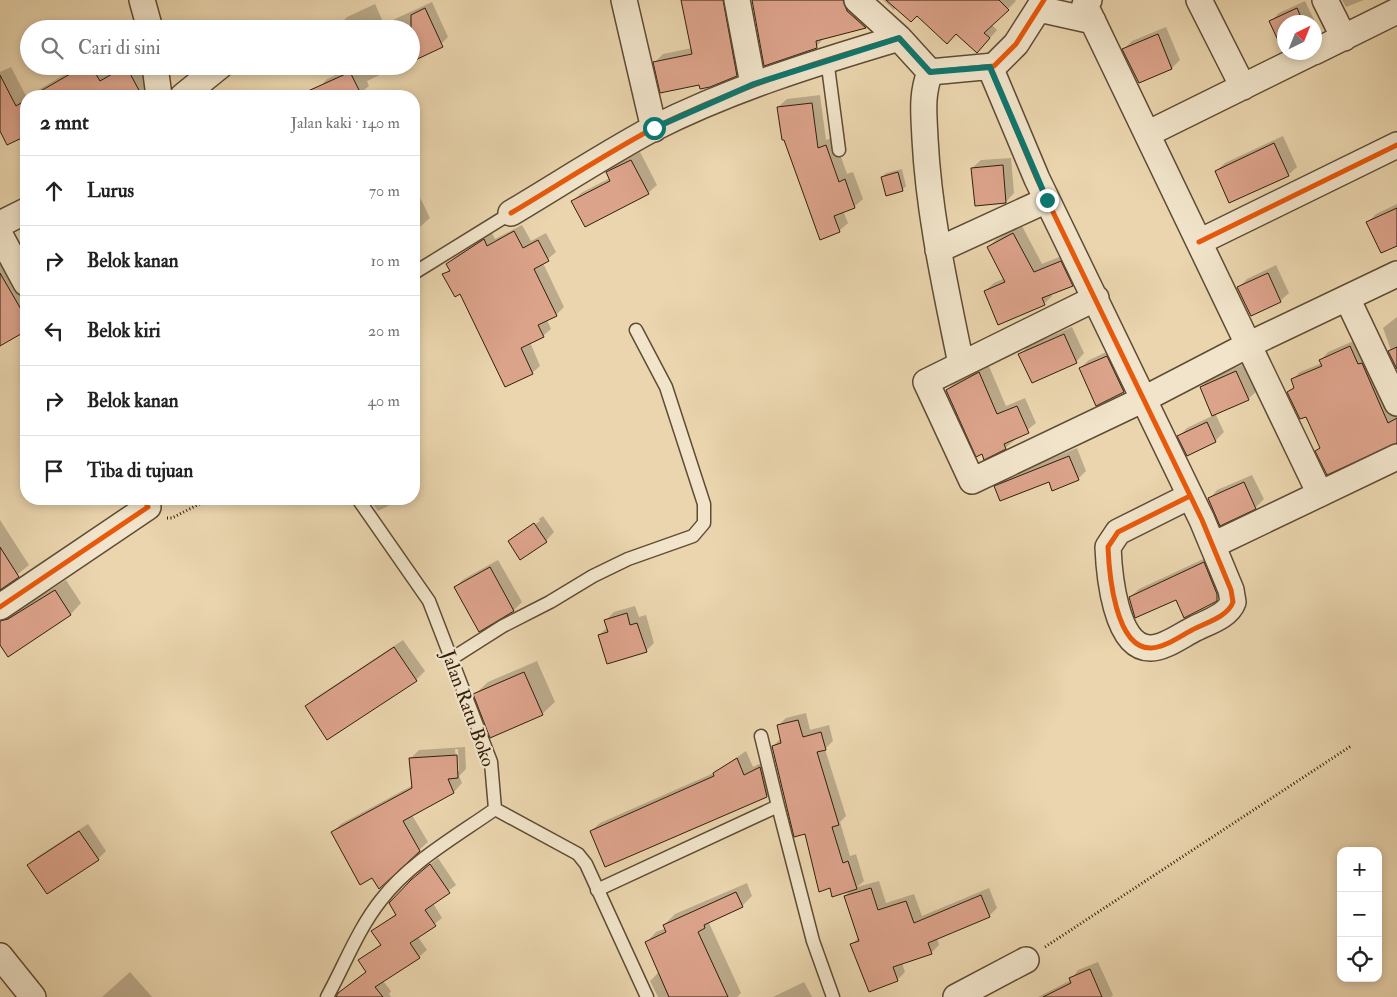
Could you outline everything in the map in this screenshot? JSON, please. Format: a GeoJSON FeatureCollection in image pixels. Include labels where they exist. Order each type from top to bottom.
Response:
{"type":"FeatureCollection","features":[{"type":"Feature","properties":{"kind":"street"},"geometry":{"type":"LineString","coordinates":[[142,0],[148,20]]}},
{"type":"Feature","properties":{"kind":"street"},"geometry":{"type":"LineString","coordinates":[[624,0],[654,128]]}},
{"type":"Feature","properties":{"kind":"street"},"geometry":{"type":"LineString","coordinates":[[737,0],[754,84]]}},
{"type":"Feature","properties":{"kind":"street"},"geometry":{"type":"LineString","coordinates":[[857,0],[899,38],[930,72]]}},
{"type":"Feature","properties":{"kind":"street"},"geometry":{"type":"LineString","coordinates":[[1199,0],[1243,87]]}},
{"type":"Feature","properties":{"kind":"street"},"geometry":{"type":"LineString","coordinates":[[1325,0],[1344,38]]}},
{"type":"Feature","properties":{"kind":"street"},"geometry":{"type":"LineString","coordinates":[[930,72],[994,66],[1005,58],[1016,44],[1041,4],[1091,10],[1147,134],[1320,494]]}},
{"type":"Feature","properties":{"kind":"street"},"geometry":{"type":"LineString","coordinates":[[1322,48],[1397,11]]}},
{"type":"Feature","properties":{"kind":"street"},"geometry":{"type":"LineString","coordinates":[[511,213],[654,128],[754,84],[827,59],[899,38]]}},
{"type":"Feature","properties":{"kind":"street"},"geometry":{"type":"LineString","coordinates":[[1147,134],[1298,60]]}},
{"type":"Feature","properties":{"kind":"street"},"geometry":{"type":"LineString","coordinates":[[990,67],[1047,200],[1096,298],[1213,544],[1231,590],[1231,606],[1223,614],[1155,648],[1149,648],[1135,643],[1124,632],[1118,615],[1108,547],[1118,532],[1190,496]]}},
{"type":"Feature","properties":{"kind":"street"},"geometry":{"type":"LineString","coordinates":[[930,72],[923,89],[927,182],[938,250],[962,364]]}},
{"type":"Feature","properties":{"kind":"street"},"geometry":{"type":"LineString","coordinates":[[156,75],[159,90]]}},
{"type":"Feature","properties":{"kind":"street"},"geometry":{"type":"LineString","coordinates":[[190,90],[209,75]]}},
{"type":"Feature","properties":{"kind":"street"},"geometry":{"type":"LineString","coordinates":[[1199,242],[1397,145]]}},
{"type":"Feature","properties":{"kind":"street"},"geometry":{"type":"LineString","coordinates":[[938,250],[1047,200]]}},
{"type":"Feature","properties":{"kind":"street"},"geometry":{"type":"LineString","coordinates":[[0,224],[20,214]]}},
{"type":"Feature","properties":{"kind":"street"},"geometry":{"type":"LineString","coordinates":[[0,235],[20,273]]}},
{"type":"Feature","properties":{"kind":"street"},"geometry":{"type":"LineString","coordinates":[[1096,298],[926,382],[972,481],[1144,399],[1248,345],[1397,274]]}},
{"type":"Feature","properties":{"kind":"street"},"geometry":{"type":"LineString","coordinates":[[1347,298],[1397,403]]}},
{"type":"Feature","properties":{"kind":"street"},"geometry":{"type":"LineString","coordinates":[[1213,544],[1397,457]]}},
{"type":"Feature","properties":{"kind":"street"},"geometry":{"type":"LineString","coordinates":[[0,607],[143,505]]}},
{"type":"Feature","properties":{"kind":"street"},"geometry":{"type":"LineString","coordinates":[[0,956],[20,993]]}},
{"type":"Feature","properties":{"kind":"street"},"geometry":{"type":"LineString","coordinates":[[956,997],[1026,960]]}},
{"type":"Feature","properties":{"kind":"lane"},"geometry":{"type":"LineString","coordinates":[[827,59],[839,150]]}},
{"type":"Feature","properties":{"kind":"lane"},"geometry":{"type":"LineString","coordinates":[[420,269],[511,213]]}},
{"type":"Feature","properties":{"kind":"lane"},"geometry":{"type":"LineString","coordinates":[[451,659],[503,626],[550,602],[593,576],[628,559],[693,536],[704,523],[704,504],[666,387],[636,330]]}},
{"type":"Feature","properties":{"kind":"lane","name":"Jalan Ratu Boko"},"geometry":{"type":"LineString","coordinates":[[362,505],[429,601],[491,762],[495,809]]}},
{"type":"Feature","properties":{"kind":"lane"},"geometry":{"type":"LineString","coordinates":[[761,736],[813,941],[833,997]]}},
{"type":"Feature","properties":{"kind":"lane"},"geometry":{"type":"LineString","coordinates":[[597,890],[778,806]]}},
{"type":"Feature","properties":{"kind":"lane"},"geometry":{"type":"LineString","coordinates":[[327,997],[339,971],[382,899],[429,856],[495,809],[578,854],[586,864],[647,997]]}},
{"type":"Feature","properties":{"kind":"path"},"geometry":{"type":"LineString","coordinates":[[148,505],[155,514],[172,518],[197,505]]}},
{"type":"Feature","properties":{"kind":"path"},"geometry":{"type":"LineString","coordinates":[[1026,960],[1351,746]]}},
{"type":"Feature","properties":{"kind":"building"},"geometry":{"type":"Polygon","coordinates":[[[681,0],[723,0],[737,76],[710,87],[700,89],[699,85],[660,93],[653,62],[692,54],[681,0]]]}},
{"type":"Feature","properties":{"kind":"building"},"geometry":{"type":"Polygon","coordinates":[[[752,0],[843,0],[847,11],[866,28],[816,41],[817,48],[764,66],[752,0]]]}},
{"type":"Feature","properties":{"kind":"building"},"geometry":{"type":"Polygon","coordinates":[[[886,0],[999,0],[1009,10],[984,33],[990,38],[977,53],[956,34],[947,44],[917,16],[911,22],[886,0]]]}},
{"type":"Feature","properties":{"kind":"building"},"geometry":{"type":"Polygon","coordinates":[[[425,8],[443,47],[420,58],[420,20],[411,20],[411,15],[425,8]]]}},
{"type":"Feature","properties":{"kind":"building"},"geometry":{"type":"Polygon","coordinates":[[[1297,8],[1300,15],[1282,15],[1297,8]]]}},
{"type":"Feature","properties":{"kind":"building"},"geometry":{"type":"Polygon","coordinates":[[[1277,17],[1277,38],[1269,21],[1277,17]]]}},
{"type":"Feature","properties":{"kind":"building"},"geometry":{"type":"Polygon","coordinates":[[[1158,34],[1172,69],[1139,83],[1122,49],[1158,34]]]}},
{"type":"Feature","properties":{"kind":"building"},"geometry":{"type":"Polygon","coordinates":[[[0,75],[16,106],[20,104],[20,139],[7,145],[0,131],[0,75]]]}},
{"type":"Feature","properties":{"kind":"building"},"geometry":{"type":"Polygon","coordinates":[[[68,75],[96,75],[100,81],[110,75],[131,75],[139,90],[42,90],[68,75]]]}},
{"type":"Feature","properties":{"kind":"building"},"geometry":{"type":"Polygon","coordinates":[[[343,75],[352,75],[359,90],[310,90],[343,75]]]}},
{"type":"Feature","properties":{"kind":"building"},"geometry":{"type":"Polygon","coordinates":[[[812,103],[818,148],[826,145],[839,182],[845,179],[855,208],[834,216],[840,232],[820,240],[784,140],[782,140],[777,107],[812,103]]]}},
{"type":"Feature","properties":{"kind":"building"},"geometry":{"type":"Polygon","coordinates":[[[1274,143],[1289,176],[1229,203],[1215,171],[1274,143]]]}},
{"type":"Feature","properties":{"kind":"building"},"geometry":{"type":"Polygon","coordinates":[[[631,160],[649,194],[585,227],[571,201],[610,181],[606,172],[631,160]]]}},
{"type":"Feature","properties":{"kind":"building"},"geometry":{"type":"Polygon","coordinates":[[[1003,165],[1006,203],[975,206],[971,168],[1003,165]]]}},
{"type":"Feature","properties":{"kind":"building"},"geometry":{"type":"Polygon","coordinates":[[[898,172],[903,191],[886,196],[881,177],[898,172]]]}},
{"type":"Feature","properties":{"kind":"building"},"geometry":{"type":"Polygon","coordinates":[[[1397,208],[1397,246],[1381,253],[1366,222],[1397,208]]]}},
{"type":"Feature","properties":{"kind":"building"},"geometry":{"type":"Polygon","coordinates":[[[514,231],[523,248],[538,240],[549,261],[534,269],[557,316],[538,325],[544,337],[521,348],[533,374],[505,387],[460,294],[455,297],[442,274],[450,271],[446,264],[484,239],[487,246],[514,231]]]}},
{"type":"Feature","properties":{"kind":"building"},"geometry":{"type":"Polygon","coordinates":[[[1013,233],[1034,272],[1061,261],[1073,286],[1042,298],[1045,305],[998,325],[984,291],[1005,282],[987,247],[1013,233]]]}},
{"type":"Feature","properties":{"kind":"building"},"geometry":{"type":"Polygon","coordinates":[[[0,273],[20,308],[20,334],[0,346],[0,273]]]}},
{"type":"Feature","properties":{"kind":"building"},"geometry":{"type":"Polygon","coordinates":[[[1268,273],[1281,302],[1251,316],[1237,287],[1268,273]]]}},
{"type":"Feature","properties":{"kind":"building"},"geometry":{"type":"Polygon","coordinates":[[[1064,334],[1077,363],[1032,383],[1018,354],[1064,334]]]}},
{"type":"Feature","properties":{"kind":"building"},"geometry":{"type":"Polygon","coordinates":[[[1350,346],[1358,364],[1362,363],[1388,423],[1397,418],[1397,443],[1327,475],[1315,451],[1320,448],[1306,417],[1300,419],[1287,392],[1294,388],[1291,379],[1322,366],[1319,360],[1350,346]]]}},
{"type":"Feature","properties":{"kind":"building"},"geometry":{"type":"Polygon","coordinates":[[[1397,347],[1397,369],[1388,351],[1397,347]]]}},
{"type":"Feature","properties":{"kind":"building"},"geometry":{"type":"Polygon","coordinates":[[[1107,356],[1124,392],[1096,406],[1079,368],[1107,356]]]}},
{"type":"Feature","properties":{"kind":"building"},"geometry":{"type":"Polygon","coordinates":[[[1236,371],[1249,400],[1212,416],[1200,387],[1236,371]]]}},
{"type":"Feature","properties":{"kind":"building"},"geometry":{"type":"Polygon","coordinates":[[[979,372],[997,414],[1017,406],[1029,433],[1004,444],[1006,449],[984,460],[982,454],[976,457],[946,390],[979,372]]]}},
{"type":"Feature","properties":{"kind":"building"},"geometry":{"type":"Polygon","coordinates":[[[1207,422],[1216,442],[1187,456],[1177,436],[1207,422]]]}},
{"type":"Feature","properties":{"kind":"building"},"geometry":{"type":"Polygon","coordinates":[[[1069,456],[1079,480],[1052,491],[1049,482],[1000,501],[994,486],[1069,456]]]}},
{"type":"Feature","properties":{"kind":"building"},"geometry":{"type":"Polygon","coordinates":[[[1244,482],[1256,509],[1220,526],[1208,498],[1244,482]]]}},
{"type":"Feature","properties":{"kind":"building"},"geometry":{"type":"Polygon","coordinates":[[[534,523],[547,542],[520,560],[508,541],[534,523]]]}},
{"type":"Feature","properties":{"kind":"building"},"geometry":{"type":"Polygon","coordinates":[[[0,547],[19,577],[0,590],[0,547]]]}},
{"type":"Feature","properties":{"kind":"building"},"geometry":{"type":"Polygon","coordinates":[[[1204,562],[1217,594],[1217,601],[1184,618],[1176,600],[1135,618],[1129,597],[1204,562]]]}},
{"type":"Feature","properties":{"kind":"building"},"geometry":{"type":"Polygon","coordinates":[[[490,567],[514,611],[479,632],[454,587],[490,567]]]}},
{"type":"Feature","properties":{"kind":"building"},"geometry":{"type":"Polygon","coordinates":[[[55,590],[71,615],[8,657],[0,645],[0,621],[8,619],[55,590]]]}},
{"type":"Feature","properties":{"kind":"building"},"geometry":{"type":"Polygon","coordinates":[[[627,613],[630,625],[637,623],[647,652],[607,664],[598,635],[608,632],[604,620],[627,613]]]}},
{"type":"Feature","properties":{"kind":"building"},"geometry":{"type":"Polygon","coordinates":[[[394,647],[417,681],[327,740],[305,706],[394,647]]]}},
{"type":"Feature","properties":{"kind":"building"},"geometry":{"type":"Polygon","coordinates":[[[524,672],[543,715],[490,738],[473,694],[524,672]]]}},
{"type":"Feature","properties":{"kind":"building"},"geometry":{"type":"Polygon","coordinates":[[[798,720],[803,737],[821,732],[826,750],[817,752],[839,825],[832,827],[843,863],[848,861],[857,889],[832,897],[830,888],[819,892],[805,834],[794,837],[772,746],[781,743],[777,725],[798,720]]]}},
{"type":"Feature","properties":{"kind":"building"},"geometry":{"type":"Polygon","coordinates":[[[457,755],[458,778],[448,779],[454,793],[403,821],[420,851],[379,889],[372,878],[360,885],[331,832],[412,788],[409,758],[457,755]]]}},
{"type":"Feature","properties":{"kind":"building"},"geometry":{"type":"Polygon","coordinates":[[[737,758],[744,775],[760,767],[767,797],[605,867],[590,831],[714,776],[713,773],[737,758]]]}},
{"type":"Feature","properties":{"kind":"building"},"geometry":{"type":"Polygon","coordinates":[[[79,831],[99,860],[47,894],[27,865],[79,831]]]}},
{"type":"Feature","properties":{"kind":"building"},"geometry":{"type":"Polygon","coordinates":[[[430,864],[450,893],[425,910],[436,926],[410,943],[420,958],[375,987],[383,997],[336,997],[338,993],[366,972],[358,960],[381,945],[371,931],[396,915],[389,903],[411,880],[430,864]]]}},
{"type":"Feature","properties":{"kind":"building"},"geometry":{"type":"Polygon","coordinates":[[[871,888],[878,910],[906,901],[914,923],[981,895],[990,917],[928,943],[932,954],[893,967],[898,981],[869,992],[850,944],[859,941],[844,896],[871,888]]]}},
{"type":"Feature","properties":{"kind":"building"},"geometry":{"type":"Polygon","coordinates":[[[736,892],[743,907],[704,925],[705,928],[698,932],[728,997],[669,997],[645,942],[666,932],[663,925],[736,892]]]}},
{"type":"Feature","properties":{"kind":"building"},"geometry":{"type":"Polygon","coordinates":[[[1090,969],[1102,997],[1043,997],[1071,983],[1069,978],[1090,969]]]}},
{"type":"Feature","properties":{"kind":"cycle path"},"geometry":{"type":"LineString","coordinates":[[511,213],[634,139],[712,101],[805,67],[868,47],[899,38],[930,72],[994,66],[1016,44],[1044,0]]}},
{"type":"Feature","properties":{"kind":"cycle path"},"geometry":{"type":"LineString","coordinates":[[990,67],[1037,179],[1202,520],[1231,590],[1233,602],[1227,611],[1217,618],[1162,646],[1151,648],[1139,645],[1129,636],[1116,607],[1108,547],[1118,532],[1190,496]]}},
{"type":"Feature","properties":{"kind":"cycle path"},"geometry":{"type":"LineString","coordinates":[[1199,242],[1397,145]]}},
{"type":"Feature","properties":{"kind":"cycle path"},"geometry":{"type":"LineString","coordinates":[[0,607],[148,507],[147,505]]}},
{"type":"Feature","properties":{"kind":"route"},"geometry":{"type":"LineString","coordinates":[[654,128],[754,84],[827,59],[899,38],[930,72],[977,66],[990,67],[1047,200]]}}]}
